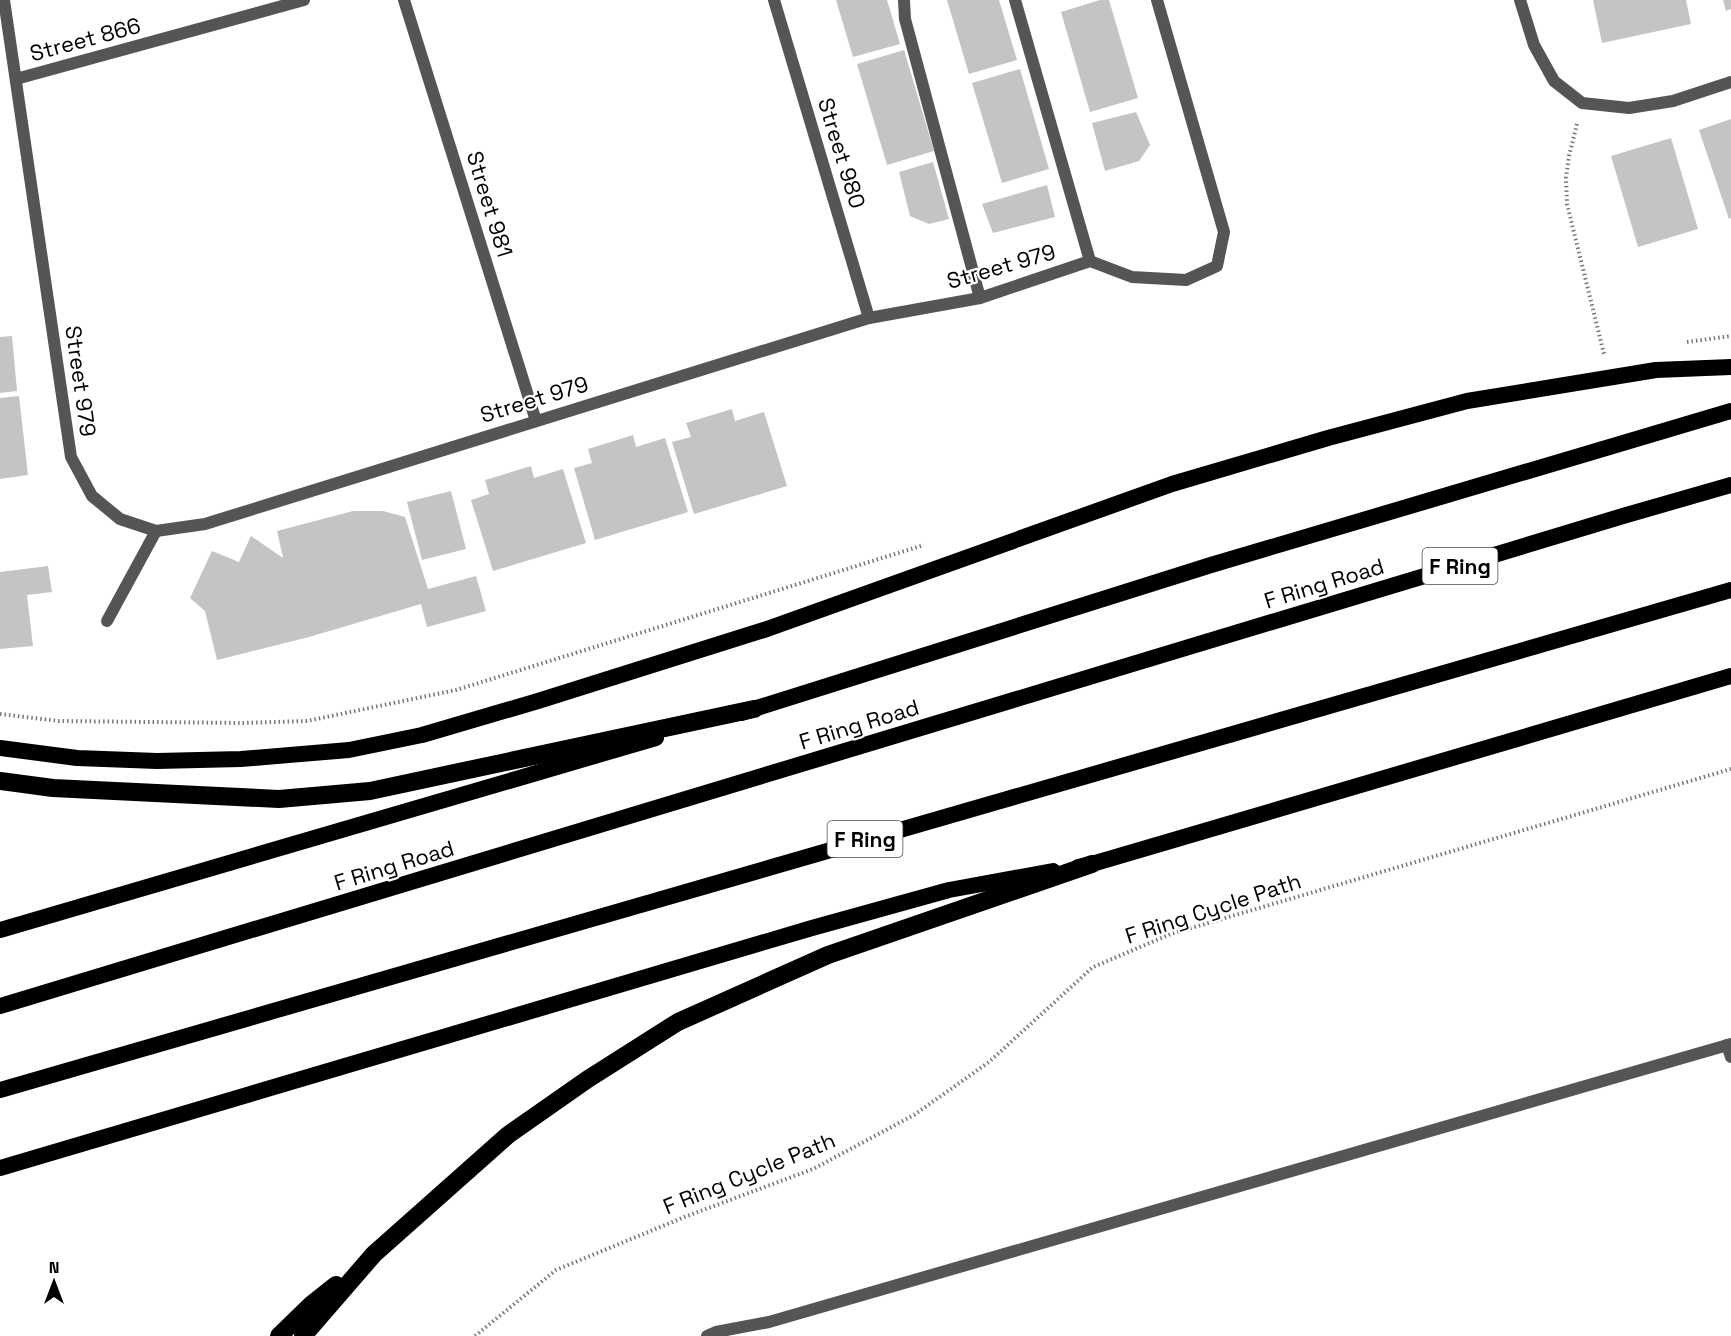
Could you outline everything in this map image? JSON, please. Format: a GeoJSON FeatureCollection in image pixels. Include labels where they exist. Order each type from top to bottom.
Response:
{"type":"FeatureCollection","features":[{"type":"Feature","properties":{"kind":"highway"},"geometry":{"type":"LineString","coordinates":[[0,748],[77,758],[157,761],[241,759],[349,750],[422,735],[767,629],[1172,484],[1328,438],[1467,401],[1656,370],[1731,367]]}},
{"type":"Feature","properties":{"kind":"highway"},"geometry":{"type":"LineString","coordinates":[[0,930],[754,709],[1200,569],[1731,411]]}},
{"type":"Feature","properties":{"kind":"highway","name":"F Ring Road"},"geometry":{"type":"LineString","coordinates":[[0,1006],[1731,485]]}},
{"type":"Feature","properties":{"kind":"highway","name":"F Ring"},"geometry":{"type":"LineString","coordinates":[[0,1090],[1731,590]]}},
{"type":"Feature","properties":{"kind":"highway"},"geometry":{"type":"LineString","coordinates":[[279,1336],[312,1304],[374,1254],[508,1135],[588,1079],[678,1022],[828,955],[1092,864],[1731,676]]}},
{"type":"Feature","properties":{"kind":"highway"},"geometry":{"type":"LineString","coordinates":[[0,781],[53,789],[279,799],[370,791],[754,709]]}},
{"type":"Feature","properties":{"kind":"highway"},"geometry":{"type":"LineString","coordinates":[[0,1168],[812,928],[949,890],[1092,864]]}},
{"type":"Feature","properties":{"kind":"highway"},"geometry":{"type":"LineString","coordinates":[[303,1336],[374,1254]]}},
{"type":"Feature","properties":{"kind":"street","name":"Street 979"},"geometry":{"type":"LineString","coordinates":[[4,0],[71,457],[92,496],[120,519],[156,531],[205,524],[870,318],[980,298],[1090,261],[1132,277],[1186,280],[1217,266],[1224,232],[1157,0]]}},
{"type":"Feature","properties":{"kind":"street","name":"Street 866"},"geometry":{"type":"LineString","coordinates":[[16,80],[304,0]]}},
{"type":"Feature","properties":{"kind":"street","name":"Street 981"},"geometry":{"type":"LineString","coordinates":[[405,0],[536,421]]}},
{"type":"Feature","properties":{"kind":"street","name":"Street 980"},"geometry":{"type":"LineString","coordinates":[[774,0],[870,318]]}},
{"type":"Feature","properties":{"kind":"street"},"geometry":{"type":"LineString","coordinates":[[904,0],[905,19],[980,298]]}},
{"type":"Feature","properties":{"kind":"street"},"geometry":{"type":"LineString","coordinates":[[1015,0],[1090,261]]}},
{"type":"Feature","properties":{"kind":"street"},"geometry":{"type":"LineString","coordinates":[[1520,0],[1534,45],[1554,81],[1582,103],[1629,108],[1673,100],[1731,82]]}},
{"type":"Feature","properties":{"kind":"street"},"geometry":{"type":"LineString","coordinates":[[107,621],[156,531]]}},
{"type":"Feature","properties":{"kind":"street"},"geometry":{"type":"LineString","coordinates":[[706,1336],[769,1322],[1730,1049]]}},
{"type":"Feature","properties":{"kind":"street"},"geometry":{"type":"LineString","coordinates":[[743,1336],[769,1322]]}},
{"type":"Feature","properties":{"kind":"path"},"geometry":{"type":"LineString","coordinates":[[1582,103],[1569,156],[1566,178],[1567,204],[1605,358]]}},
{"type":"Feature","properties":{"kind":"path"},"geometry":{"type":"LineString","coordinates":[[1678,344],[1731,336]]}},
{"type":"Feature","properties":{"kind":"path"},"geometry":{"type":"LineString","coordinates":[[0,714],[59,721],[242,723],[308,721],[456,690],[927,544]]}},
{"type":"Feature","properties":{"kind":"path","name":"F Ring Cycle Path"},"geometry":{"type":"LineString","coordinates":[[475,1336],[556,1270],[687,1216],[813,1169],[914,1115],[989,1062],[1093,967],[1172,934],[1731,768]]}},
{"type":"Feature","properties":{"kind":"building"},"geometry":{"type":"Polygon","coordinates":[[[836,0],[887,0],[900,44],[853,57],[836,0]]]}},
{"type":"Feature","properties":{"kind":"building"},"geometry":{"type":"Polygon","coordinates":[[[947,0],[999,0],[1017,60],[969,74],[947,0]]]}},
{"type":"Feature","properties":{"kind":"building"},"geometry":{"type":"Polygon","coordinates":[[[1100,0],[1109,0],[1138,98],[1090,112],[1061,12],[1100,0]]]}},
{"type":"Feature","properties":{"kind":"building"},"geometry":{"type":"Polygon","coordinates":[[[1593,0],[1686,0],[1691,24],[1602,43],[1593,0]]]}},
{"type":"Feature","properties":{"kind":"building"},"geometry":{"type":"Polygon","coordinates":[[[1723,0],[1731,0],[1731,9],[1726,11],[1723,0]]]}},
{"type":"Feature","properties":{"kind":"building"},"geometry":{"type":"Polygon","coordinates":[[[904,50],[934,151],[887,165],[857,64],[904,50]]]}},
{"type":"Feature","properties":{"kind":"building"},"geometry":{"type":"Polygon","coordinates":[[[1020,69],[1049,169],[1002,183],[972,83],[1020,69]]]}},
{"type":"Feature","properties":{"kind":"building"},"geometry":{"type":"Polygon","coordinates":[[[1136,112],[1150,145],[1139,161],[1105,171],[1092,123],[1136,112]]]}},
{"type":"Feature","properties":{"kind":"building"},"geometry":{"type":"Polygon","coordinates":[[[1731,119],[1731,218],[1729,219],[1699,130],[1731,119]]]}},
{"type":"Feature","properties":{"kind":"building"},"geometry":{"type":"Polygon","coordinates":[[[1671,138],[1698,229],[1638,247],[1611,156],[1671,138]]]}},
{"type":"Feature","properties":{"kind":"building"},"geometry":{"type":"Polygon","coordinates":[[[933,162],[949,219],[929,224],[910,216],[899,172],[933,162]]]}},
{"type":"Feature","properties":{"kind":"building"},"geometry":{"type":"Polygon","coordinates":[[[1047,185],[1055,217],[993,233],[982,204],[1047,185]]]}},
{"type":"Feature","properties":{"kind":"building"},"geometry":{"type":"Polygon","coordinates":[[[12,336],[17,391],[0,393],[0,337],[12,336]]]}},
{"type":"Feature","properties":{"kind":"building"},"geometry":{"type":"Polygon","coordinates":[[[19,396],[28,475],[0,479],[0,398],[19,396]]]}},
{"type":"Feature","properties":{"kind":"building"},"geometry":{"type":"Polygon","coordinates":[[[732,409],[735,421],[764,412],[787,486],[694,514],[672,442],[691,437],[686,423],[732,409]]]}},
{"type":"Feature","properties":{"kind":"building"},"geometry":{"type":"Polygon","coordinates":[[[633,435],[636,447],[665,438],[688,512],[595,540],[574,468],[592,463],[588,449],[633,435]]]}},
{"type":"Feature","properties":{"kind":"building"},"geometry":{"type":"Polygon","coordinates":[[[531,466],[534,478],[563,469],[586,543],[493,571],[471,500],[489,494],[485,480],[531,466]]]}},
{"type":"Feature","properties":{"kind":"building"},"geometry":{"type":"Polygon","coordinates":[[[451,491],[466,549],[422,560],[407,502],[451,491]]]}},
{"type":"Feature","properties":{"kind":"building"},"geometry":{"type":"Polygon","coordinates":[[[353,511],[383,511],[405,517],[428,589],[476,576],[486,611],[427,627],[421,604],[309,637],[217,660],[205,611],[190,598],[212,551],[239,562],[251,536],[283,558],[277,531],[353,511]]]}},
{"type":"Feature","properties":{"kind":"building"},"geometry":{"type":"Polygon","coordinates":[[[48,566],[52,592],[27,595],[33,646],[0,649],[0,572],[48,566]]]}}]}
